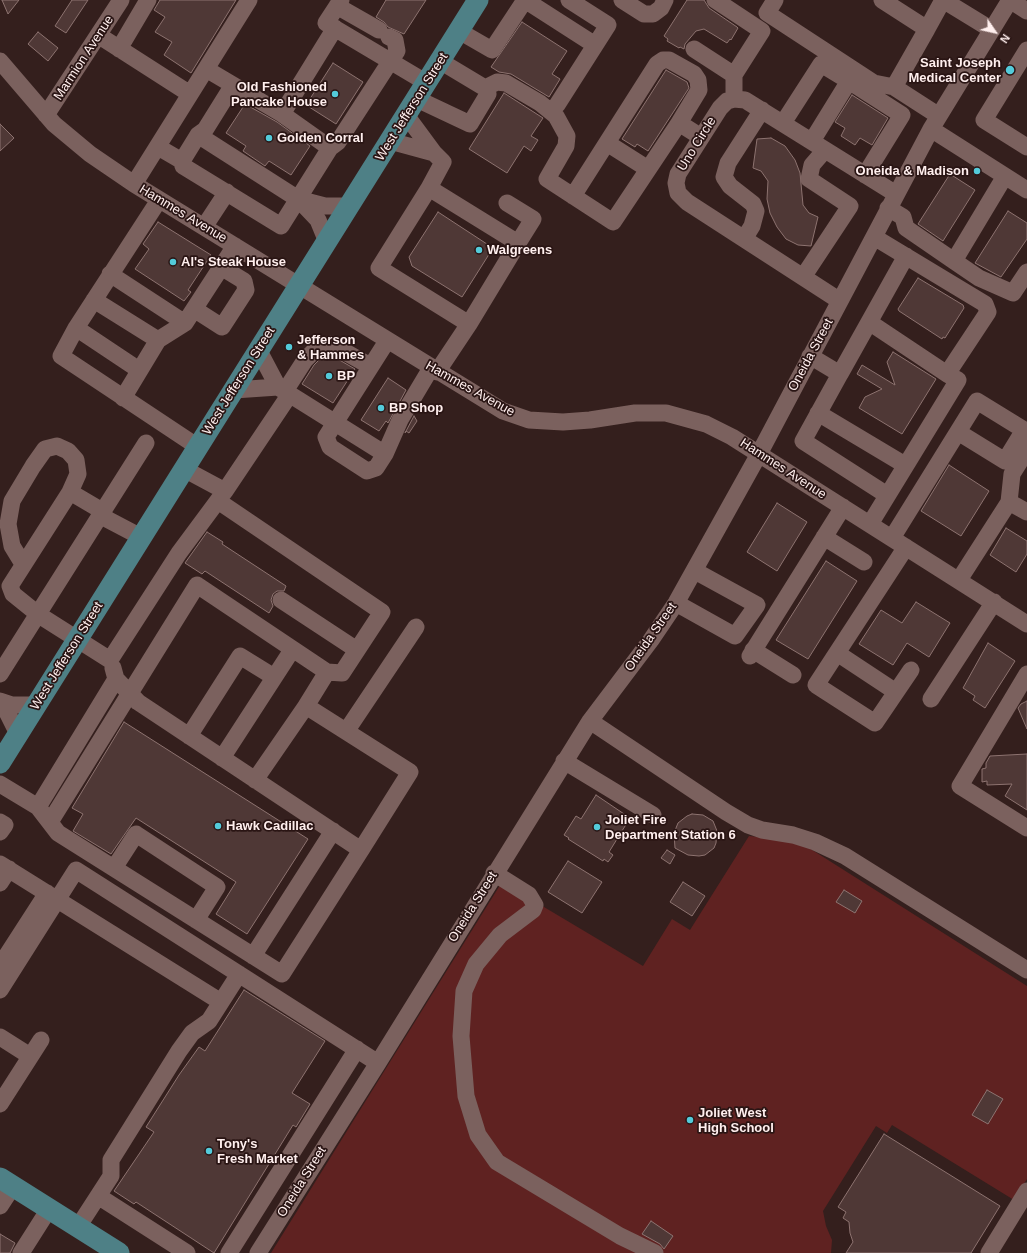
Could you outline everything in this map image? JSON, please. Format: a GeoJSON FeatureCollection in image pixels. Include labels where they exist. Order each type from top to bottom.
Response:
{"type":"FeatureCollection","features":[{"type":"Feature","properties":{"kind":"main road","name":"West Jefferson Street"},"geometry":{"type":"LineString","coordinates":[[0,762],[478,0]]}},
{"type":"Feature","properties":{"kind":"main road"},"geometry":{"type":"LineString","coordinates":[[6,1182],[119,1253]]}},
{"type":"Feature","properties":{"kind":"street","name":"Marmion Avenue"},"geometry":{"type":"LineString","coordinates":[[46,115],[121,0]]}},
{"type":"Feature","properties":{"kind":"street"},"geometry":{"type":"LineString","coordinates":[[119,49],[148,0]]}},
{"type":"Feature","properties":{"kind":"street"},"geometry":{"type":"LineString","coordinates":[[134,184],[249,0]]}},
{"type":"Feature","properties":{"kind":"street"},"geometry":{"type":"LineString","coordinates":[[459,31],[492,50],[525,0],[595,45]]}},
{"type":"Feature","properties":{"kind":"street"},"geometry":{"type":"LineString","coordinates":[[557,105],[608,25],[569,0]]}},
{"type":"Feature","properties":{"kind":"street"},"geometry":{"type":"LineString","coordinates":[[622,0],[644,14],[653,14],[661,8],[665,0]]}},
{"type":"Feature","properties":{"kind":"street"},"geometry":{"type":"LineString","coordinates":[[715,0],[762,31],[734,75],[734,99],[745,100],[865,175],[892,201],[904,217],[906,228],[979,278],[1013,293],[1027,272]]}},
{"type":"Feature","properties":{"kind":"street"},"geometry":{"type":"LineString","coordinates":[[775,0],[767,13],[874,83],[894,87],[935,122],[1005,176],[1027,190]]}},
{"type":"Feature","properties":{"kind":"street"},"geometry":{"type":"LineString","coordinates":[[882,0],[927,29]]}},
{"type":"Feature","properties":{"kind":"street"},"geometry":{"type":"LineString","coordinates":[[894,87],[943,0],[992,30]]}},
{"type":"Feature","properties":{"kind":"street"},"geometry":{"type":"LineString","coordinates":[[1010,0],[1027,11]]}},
{"type":"Feature","properties":{"kind":"street","name":"Oneida Street"},"geometry":{"type":"LineString","coordinates":[[258,1253],[564,761],[590,721],[651,640],[676,603],[759,454],[935,122],[1010,0]]}},
{"type":"Feature","properties":{"kind":"street"},"geometry":{"type":"LineString","coordinates":[[158,146],[182,161],[183,166],[281,226],[330,148],[338,142],[390,61],[397,51],[396,40],[384,34],[339,3],[326,23],[390,61],[417,99],[434,153],[443,162],[429,188],[379,268],[469,324]]}},
{"type":"Feature","properties":{"kind":"street"},"geometry":{"type":"LineString","coordinates":[[282,114],[335,28]]}},
{"type":"Feature","properties":{"kind":"street"},"geometry":{"type":"LineString","coordinates":[[98,35],[190,94]]}},
{"type":"Feature","properties":{"kind":"street"},"geometry":{"type":"LineString","coordinates":[[694,49],[734,75]]}},
{"type":"Feature","properties":{"kind":"street"},"geometry":{"type":"LineString","coordinates":[[1026,50],[984,120],[1027,147]]}},
{"type":"Feature","properties":{"kind":"street"},"geometry":{"type":"LineString","coordinates":[[485,88],[497,82],[506,82],[540,103],[556,116],[567,136],[566,146],[547,179],[573,196],[613,222],[679,123],[699,90],[698,80],[694,74],[669,60],[663,60],[657,64],[573,196]]}},
{"type":"Feature","properties":{"kind":"street","name":"Hammes Avenue"},"geometry":{"type":"LineString","coordinates":[[0,61],[54,124],[90,154],[159,200],[503,411],[529,420],[563,422],[590,420],[635,413],[666,413],[706,424],[732,437],[994,602],[1025,618]]}},
{"type":"Feature","properties":{"kind":"street"},"geometry":{"type":"LineString","coordinates":[[417,99],[470,124],[488,94],[485,88],[440,61]]}},
{"type":"Feature","properties":{"kind":"street"},"geometry":{"type":"LineString","coordinates":[[783,123],[821,64],[849,81],[902,115],[865,175]]}},
{"type":"Feature","properties":{"kind":"street"},"geometry":{"type":"LineString","coordinates":[[206,69],[282,114],[330,148]]}},
{"type":"Feature","properties":{"kind":"street"},"geometry":{"type":"LineString","coordinates":[[803,277],[850,206],[809,179],[818,145],[849,81]]}},
{"type":"Feature","properties":{"kind":"street"},"geometry":{"type":"LineString","coordinates":[[182,161],[198,135],[205,130],[233,85]]}},
{"type":"Feature","properties":{"kind":"street","name":"Uno Circle"},"geometry":{"type":"LineString","coordinates":[[734,99],[727,101],[720,108],[678,174],[676,183],[678,193],[686,202],[840,301]]}},
{"type":"Feature","properties":{"kind":"street"},"geometry":{"type":"LineString","coordinates":[[744,239],[752,226],[756,211],[753,204],[730,186],[724,178],[728,163],[762,110]]}},
{"type":"Feature","properties":{"kind":"street"},"geometry":{"type":"LineString","coordinates":[[679,123],[701,137]]}},
{"type":"Feature","properties":{"kind":"street"},"geometry":{"type":"LineString","coordinates":[[198,135],[298,199],[318,220],[327,242]]}},
{"type":"Feature","properties":{"kind":"street"},"geometry":{"type":"LineString","coordinates":[[390,141],[434,153]]}},
{"type":"Feature","properties":{"kind":"street"},"geometry":{"type":"LineString","coordinates":[[607,143],[648,169]]}},
{"type":"Feature","properties":{"kind":"street"},"geometry":{"type":"LineString","coordinates":[[954,261],[1005,176]]}},
{"type":"Feature","properties":{"kind":"street"},"geometry":{"type":"LineString","coordinates":[[429,188],[518,243]]}},
{"type":"Feature","properties":{"kind":"street"},"geometry":{"type":"LineString","coordinates":[[204,227],[227,192]]}},
{"type":"Feature","properties":{"kind":"street"},"geometry":{"type":"LineString","coordinates":[[298,199],[325,206],[350,206]]}},
{"type":"Feature","properties":{"kind":"street"},"geometry":{"type":"LineString","coordinates":[[159,200],[76,328],[61,356],[198,447]]}},
{"type":"Feature","properties":{"kind":"street"},"geometry":{"type":"LineString","coordinates":[[387,341],[334,422],[326,437],[327,443],[367,471],[376,468],[385,454],[400,420],[434,370],[469,324],[533,219],[507,203]]}},
{"type":"Feature","properties":{"kind":"street"},"geometry":{"type":"LineString","coordinates":[[874,236],[985,304],[988,312],[947,374]]}},
{"type":"Feature","properties":{"kind":"street"},"geometry":{"type":"LineString","coordinates":[[123,398],[158,340],[189,316],[235,246]]}},
{"type":"Feature","properties":{"kind":"street"},"geometry":{"type":"LineString","coordinates":[[887,495],[803,441],[906,256]]}},
{"type":"Feature","properties":{"kind":"street"},"geometry":{"type":"LineString","coordinates":[[110,274],[189,316],[222,327],[246,290],[244,281],[221,267]]}},
{"type":"Feature","properties":{"kind":"street"},"geometry":{"type":"LineString","coordinates":[[94,300],[158,340]]}},
{"type":"Feature","properties":{"kind":"street"},"geometry":{"type":"LineString","coordinates":[[869,322],[958,380],[870,524]]}},
{"type":"Feature","properties":{"kind":"street"},"geometry":{"type":"LineString","coordinates":[[76,328],[139,370]]}},
{"type":"Feature","properties":{"kind":"street"},"geometry":{"type":"LineString","coordinates":[[110,660],[179,553],[222,496],[284,391],[305,360],[316,349],[324,345],[331,344],[370,366]]}},
{"type":"Feature","properties":{"kind":"street"},"geometry":{"type":"LineString","coordinates":[[259,351],[284,391],[385,454]]}},
{"type":"Feature","properties":{"kind":"street"},"geometry":{"type":"LineString","coordinates":[[810,356],[840,374]]}},
{"type":"Feature","properties":{"kind":"street"},"geometry":{"type":"LineString","coordinates":[[234,390],[284,391]]}},
{"type":"Feature","properties":{"kind":"street"},"geometry":{"type":"LineString","coordinates":[[818,413],[905,465]]}},
{"type":"Feature","properties":{"kind":"street"},"geometry":{"type":"LineString","coordinates":[[892,538],[958,432]]}},
{"type":"Feature","properties":{"kind":"street"},"geometry":{"type":"LineString","coordinates":[[0,674],[103,514],[146,443]]}},
{"type":"Feature","properties":{"kind":"street"},"geometry":{"type":"LineString","coordinates":[[23,564],[12,546],[8,524],[12,501],[45,449],[57,446],[68,451],[76,460],[78,474],[70,492],[10,586],[12,594],[39,615],[110,660],[116,678],[138,702],[361,850]]}},
{"type":"Feature","properties":{"kind":"street"},"geometry":{"type":"LineString","coordinates":[[959,580],[1009,502],[1012,474],[1027,450]]}},
{"type":"Feature","properties":{"kind":"street"},"geometry":{"type":"LineString","coordinates":[[50,822],[197,585],[327,672],[342,672],[382,612],[184,469]]}},
{"type":"Feature","properties":{"kind":"street"},"geometry":{"type":"LineString","coordinates":[[70,492],[141,537]]}},
{"type":"Feature","properties":{"kind":"street"},"geometry":{"type":"LineString","coordinates":[[1009,502],[1027,512]]}},
{"type":"Feature","properties":{"kind":"street"},"geometry":{"type":"LineString","coordinates":[[793,675],[752,653],[843,507]]}},
{"type":"Feature","properties":{"kind":"street"},"geometry":{"type":"LineString","coordinates":[[824,537],[864,562]]}},
{"type":"Feature","properties":{"kind":"street"},"geometry":{"type":"LineString","coordinates":[[906,547],[816,685],[875,723],[911,670]]}},
{"type":"Feature","properties":{"kind":"street"},"geometry":{"type":"LineString","coordinates":[[676,603],[735,636],[757,605],[695,571]]}},
{"type":"Feature","properties":{"kind":"street"},"geometry":{"type":"LineString","coordinates":[[281,600],[357,650]]}},
{"type":"Feature","properties":{"kind":"street"},"geometry":{"type":"LineString","coordinates":[[931,699],[994,602]]}},
{"type":"Feature","properties":{"kind":"street"},"geometry":{"type":"LineString","coordinates":[[347,730],[416,627]]}},
{"type":"Feature","properties":{"kind":"street"},"geometry":{"type":"LineString","coordinates":[[222,758],[292,650]]}},
{"type":"Feature","properties":{"kind":"street"},"geometry":{"type":"LineString","coordinates":[[837,654],[896,692]]}},
{"type":"Feature","properties":{"kind":"street"},"geometry":{"type":"LineString","coordinates":[[189,736],[240,656],[274,678]]}},
{"type":"Feature","properties":{"kind":"street"},"geometry":{"type":"LineString","coordinates":[[255,780],[306,706],[327,672]]}},
{"type":"Feature","properties":{"kind":"street"},"geometry":{"type":"LineString","coordinates":[[1027,674],[960,786],[1027,828]]}},
{"type":"Feature","properties":{"kind":"street"},"geometry":{"type":"LineString","coordinates":[[38,807],[116,678]]}},
{"type":"Feature","properties":{"kind":"street"},"geometry":{"type":"LineString","coordinates":[[0,702],[12,705],[36,705]]}},
{"type":"Feature","properties":{"kind":"street"},"geometry":{"type":"LineString","coordinates":[[0,706],[7,712],[18,734]]}},
{"type":"Feature","properties":{"kind":"street"},"geometry":{"type":"LineString","coordinates":[[0,784],[38,807],[58,833],[282,974],[410,772],[347,730],[306,706]]}},
{"type":"Feature","properties":{"kind":"street"},"geometry":{"type":"LineString","coordinates":[[590,721],[748,825],[762,830],[793,835],[815,842],[845,856],[1027,970]]}},
{"type":"Feature","properties":{"kind":"street"},"geometry":{"type":"LineString","coordinates":[[564,761],[653,815]]}},
{"type":"Feature","properties":{"kind":"street"},"geometry":{"type":"LineString","coordinates":[[0,822],[4,825],[0,832]]}},
{"type":"Feature","properties":{"kind":"street"},"geometry":{"type":"LineString","coordinates":[[253,956],[333,831]]}},
{"type":"Feature","properties":{"kind":"street"},"geometry":{"type":"LineString","coordinates":[[114,868],[136,834],[217,887],[196,920]]}},
{"type":"Feature","properties":{"kind":"street"},"geometry":{"type":"LineString","coordinates":[[0,966],[52,896],[76,870],[378,1062]]}},
{"type":"Feature","properties":{"kind":"street"},"geometry":{"type":"LineString","coordinates":[[3,872],[52,896],[221,1002]]}},
{"type":"Feature","properties":{"kind":"street"},"geometry":{"type":"LineString","coordinates":[[494,873],[530,895],[535,905],[533,910],[500,935],[476,964],[464,991],[461,1036],[466,1096],[478,1135],[497,1162],[620,1236],[655,1253]]}},
{"type":"Feature","properties":{"kind":"street"},"geometry":{"type":"LineString","coordinates":[[0,990],[52,896]]}},
{"type":"Feature","properties":{"kind":"street"},"geometry":{"type":"LineString","coordinates":[[78,1227],[111,1176],[111,1160],[179,1051],[192,1033],[209,1021],[239,974]]}},
{"type":"Feature","properties":{"kind":"street"},"geometry":{"type":"LineString","coordinates":[[1,1039],[30,1056]]}},
{"type":"Feature","properties":{"kind":"street"},"geometry":{"type":"LineString","coordinates":[[0,1104],[41,1040]]}},
{"type":"Feature","properties":{"kind":"street"},"geometry":{"type":"LineString","coordinates":[[229,1253],[357,1049]]}},
{"type":"Feature","properties":{"kind":"street"},"geometry":{"type":"LineString","coordinates":[[282,1169],[302,1182]]}},
{"type":"Feature","properties":{"kind":"street"},"geometry":{"type":"LineString","coordinates":[[0,1206],[6,1182]]}},
{"type":"Feature","properties":{"kind":"street"},"geometry":{"type":"LineString","coordinates":[[989,1253],[1027,1191]]}},
{"type":"Feature","properties":{"kind":"street"},"geometry":{"type":"LineString","coordinates":[[98,1196],[187,1253]]}},
{"type":"Feature","properties":{"kind":"street"},"geometry":{"type":"LineString","coordinates":[[21,1253],[49,1209]]}},
{"type":"Feature","properties":{"kind":"shaded area","name":"Joliet West High School"},"geometry":{"type":"Polygon","coordinates":[[[749,836],[798,841],[1027,986],[1027,1179],[1014,1200],[892,1125],[887,1133],[876,1126],[823,1211],[826,1226],[832,1240],[831,1253],[271,1253],[502,882],[643,966],[672,919],[690,930],[749,836]]]}},
{"type":"Feature","properties":{"kind":"building"},"geometry":{"type":"Polygon","coordinates":[[[2,0],[19,0],[8,14],[2,0]]]}},
{"type":"Feature","properties":{"kind":"building"},"geometry":{"type":"Polygon","coordinates":[[[72,0],[88,0],[66,33],[55,26],[72,0]]]}},
{"type":"Feature","properties":{"kind":"building"},"geometry":{"type":"Polygon","coordinates":[[[160,0],[236,0],[191,73],[164,55],[172,42],[155,32],[165,17],[154,10],[160,0]]]}},
{"type":"Feature","properties":{"kind":"building"},"geometry":{"type":"Polygon","coordinates":[[[386,0],[426,0],[404,34],[388,27],[384,22],[376,17],[386,0]]]}},
{"type":"Feature","properties":{"kind":"building"},"geometry":{"type":"Polygon","coordinates":[[[687,0],[704,0],[709,8],[737,27],[738,28],[731,40],[730,39],[727,43],[704,29],[696,31],[685,44],[684,49],[679,48],[667,41],[668,39],[664,36],[687,0]]]}},
{"type":"Feature","properties":{"kind":"building"},"geometry":{"type":"Polygon","coordinates":[[[522,22],[567,51],[552,74],[560,79],[549,97],[511,74],[499,72],[491,67],[522,22]]]}},
{"type":"Feature","properties":{"kind":"building"},"geometry":{"type":"Polygon","coordinates":[[[38,32],[58,48],[48,61],[28,44],[38,32]]]}},
{"type":"Feature","properties":{"kind":"building","name":"Old Fashioned Pancake House"},"geometry":{"type":"Polygon","coordinates":[[[333,63],[363,82],[336,124],[306,105],[333,63]]]}},
{"type":"Feature","properties":{"kind":"building"},"geometry":{"type":"Polygon","coordinates":[[[666,70],[687,82],[689,88],[648,151],[637,144],[635,147],[622,139],[666,70]]]}},
{"type":"Feature","properties":{"kind":"building"},"geometry":{"type":"Polygon","coordinates":[[[504,93],[543,118],[531,136],[538,140],[531,151],[524,146],[507,173],[469,149],[504,93]]]}},
{"type":"Feature","properties":{"kind":"building"},"geometry":{"type":"Polygon","coordinates":[[[852,95],[888,118],[872,145],[860,138],[855,145],[841,136],[845,128],[835,122],[852,95]]]}},
{"type":"Feature","properties":{"kind":"building","name":"Golden Corral"},"geometry":{"type":"Polygon","coordinates":[[[245,104],[277,122],[310,146],[291,175],[269,161],[265,166],[243,151],[246,146],[226,133],[245,104]]]}},
{"type":"Feature","properties":{"kind":"building"},"geometry":{"type":"Polygon","coordinates":[[[0,124],[14,138],[0,151],[0,124]]]}},
{"type":"Feature","properties":{"kind":"building"},"geometry":{"type":"Polygon","coordinates":[[[771,138],[785,146],[795,160],[800,173],[803,205],[809,213],[818,217],[811,246],[798,245],[786,239],[777,227],[770,213],[767,199],[768,181],[761,171],[753,168],[757,139],[771,138]]]}},
{"type":"Feature","properties":{"kind":"building"},"geometry":{"type":"Polygon","coordinates":[[[950,174],[975,190],[943,241],[918,224],[950,174]]]}},
{"type":"Feature","properties":{"kind":"building"},"geometry":{"type":"Polygon","coordinates":[[[1008,211],[1027,223],[1027,239],[1001,277],[975,263],[1008,211]]]}},
{"type":"Feature","properties":{"kind":"building","name":"Walgreens"},"geometry":{"type":"Polygon","coordinates":[[[438,212],[493,248],[462,297],[412,266],[409,257],[438,212]]]}},
{"type":"Feature","properties":{"kind":"building","name":"Al's Steak House"},"geometry":{"type":"Polygon","coordinates":[[[158,222],[211,255],[188,290],[191,292],[184,301],[135,269],[149,249],[143,244],[158,222]]]}},
{"type":"Feature","properties":{"kind":"building"},"geometry":{"type":"Polygon","coordinates":[[[918,278],[963,305],[964,308],[945,338],[943,337],[942,339],[898,309],[918,278]]]}},
{"type":"Feature","properties":{"kind":"building"},"geometry":{"type":"Polygon","coordinates":[[[893,352],[936,379],[902,434],[859,408],[865,397],[882,389],[857,374],[862,365],[895,385],[887,362],[893,352]]]}},
{"type":"Feature","properties":{"kind":"building","name":"BP"},"geometry":{"type":"Polygon","coordinates":[[[329,354],[355,369],[333,403],[302,384],[314,365],[322,357],[329,354]]]}},
{"type":"Feature","properties":{"kind":"building","name":"BP Shop"},"geometry":{"type":"Polygon","coordinates":[[[388,378],[406,390],[388,423],[386,421],[379,431],[361,420],[388,378]]]}},
{"type":"Feature","properties":{"kind":"building"},"geometry":{"type":"Polygon","coordinates":[[[414,416],[417,421],[409,433],[406,431],[414,416]]]}},
{"type":"Feature","properties":{"kind":"building"},"geometry":{"type":"Polygon","coordinates":[[[949,465],[989,491],[961,536],[921,511],[949,465]]]}},
{"type":"Feature","properties":{"kind":"building"},"geometry":{"type":"Polygon","coordinates":[[[777,503],[807,522],[777,571],[747,552],[777,503]]]}},
{"type":"Feature","properties":{"kind":"building"},"geometry":{"type":"Polygon","coordinates":[[[1006,528],[1027,541],[1027,554],[1016,572],[990,555],[1006,528]]]}},
{"type":"Feature","properties":{"kind":"building"},"geometry":{"type":"Polygon","coordinates":[[[207,532],[223,542],[222,544],[286,586],[284,591],[277,591],[273,594],[271,600],[273,606],[269,613],[205,571],[202,574],[185,563],[207,532]]]}},
{"type":"Feature","properties":{"kind":"building"},"geometry":{"type":"Polygon","coordinates":[[[826,561],[857,581],[808,659],[776,640],[826,561]]]}},
{"type":"Feature","properties":{"kind":"building"},"geometry":{"type":"Polygon","coordinates":[[[916,602],[950,623],[929,657],[907,643],[893,665],[859,644],[881,610],[902,623],[916,602]]]}},
{"type":"Feature","properties":{"kind":"building"},"geometry":{"type":"Polygon","coordinates":[[[988,643],[1015,661],[985,708],[973,700],[975,696],[963,688],[988,643]]]}},
{"type":"Feature","properties":{"kind":"building"},"geometry":{"type":"Polygon","coordinates":[[[1027,701],[1027,729],[1018,708],[1021,704],[1027,701]]]}},
{"type":"Feature","properties":{"kind":"building","name":"Hawk Cadillac"},"geometry":{"type":"Polygon","coordinates":[[[124,722],[308,839],[247,934],[216,914],[236,882],[136,818],[111,854],[73,831],[83,814],[72,808],[124,722]]]}},
{"type":"Feature","properties":{"kind":"building"},"geometry":{"type":"Polygon","coordinates":[[[1027,754],[1027,810],[1005,796],[1012,784],[987,785],[987,781],[982,782],[982,769],[986,768],[986,763],[990,756],[1027,754]]]}},
{"type":"Feature","properties":{"kind":"building","name":"Joliet Fire Department Station 6"},"geometry":{"type":"Polygon","coordinates":[[[596,795],[630,818],[609,852],[613,855],[608,862],[604,859],[603,861],[564,835],[576,816],[581,819],[596,795]]]}},
{"type":"Feature","properties":{"kind":"building"},"geometry":{"type":"Polygon","coordinates":[[[692,814],[703,815],[713,821],[717,831],[714,848],[705,855],[688,855],[675,848],[674,833],[678,823],[692,814]]]}},
{"type":"Feature","properties":{"kind":"building"},"geometry":{"type":"Polygon","coordinates":[[[667,850],[675,855],[670,864],[661,858],[667,850]]]}},
{"type":"Feature","properties":{"kind":"building"},"geometry":{"type":"Polygon","coordinates":[[[568,861],[602,882],[582,913],[548,892],[568,861]]]}},
{"type":"Feature","properties":{"kind":"building"},"geometry":{"type":"Polygon","coordinates":[[[683,882],[705,896],[692,916],[670,902],[683,882]]]}},
{"type":"Feature","properties":{"kind":"building"},"geometry":{"type":"Polygon","coordinates":[[[844,890],[862,901],[855,913],[836,902],[844,890]]]}},
{"type":"Feature","properties":{"kind":"building","name":"Tony's Fresh Market"},"geometry":{"type":"Polygon","coordinates":[[[244,990],[325,1041],[292,1093],[310,1104],[296,1127],[293,1125],[214,1253],[136,1202],[134,1204],[114,1191],[154,1132],[146,1127],[179,1075],[199,1047],[205,1051],[244,990]]]}},
{"type":"Feature","properties":{"kind":"building"},"geometry":{"type":"Polygon","coordinates":[[[987,1090],[1003,1099],[988,1124],[972,1115],[987,1090]]]}},
{"type":"Feature","properties":{"kind":"building"},"geometry":{"type":"Polygon","coordinates":[[[884,1134],[1000,1206],[971,1253],[846,1253],[853,1242],[849,1222],[843,1218],[846,1212],[838,1207],[884,1134]]]}},
{"type":"Feature","properties":{"kind":"building"},"geometry":{"type":"Polygon","coordinates":[[[651,1221],[673,1236],[664,1249],[660,1244],[642,1234],[651,1221]]]}},
{"type":"Feature","properties":{"kind":"building"},"geometry":{"type":"Polygon","coordinates":[[[0,1234],[15,1243],[10,1253],[0,1253],[0,1234]]]}},
{"type":"Feature","properties":{"kind":"place","name":"Saint Joseph Medical Center"},"geometry":{"type":"Point","coordinates":[1010,70]}},
{"type":"Feature","properties":{"kind":"place","name":"Old Fashioned Pancake House"},"geometry":{"type":"Point","coordinates":[335,94]}},
{"type":"Feature","properties":{"kind":"place","name":"Golden Corral"},"geometry":{"type":"Point","coordinates":[269,138]}},
{"type":"Feature","properties":{"kind":"place","name":"Oneida & Madison"},"geometry":{"type":"Point","coordinates":[977,171]}},
{"type":"Feature","properties":{"kind":"place","name":"Walgreens"},"geometry":{"type":"Point","coordinates":[479,250]}},
{"type":"Feature","properties":{"kind":"place","name":"Al's Steak House"},"geometry":{"type":"Point","coordinates":[173,262]}},
{"type":"Feature","properties":{"kind":"place","name":"Jefferson & Hammes"},"geometry":{"type":"Point","coordinates":[289,347]}},
{"type":"Feature","properties":{"kind":"place","name":"BP"},"geometry":{"type":"Point","coordinates":[329,376]}},
{"type":"Feature","properties":{"kind":"place","name":"BP Shop"},"geometry":{"type":"Point","coordinates":[381,408]}},
{"type":"Feature","properties":{"kind":"place","name":"Hawk Cadillac"},"geometry":{"type":"Point","coordinates":[218,826]}},
{"type":"Feature","properties":{"kind":"place","name":"Joliet Fire Department Station 6"},"geometry":{"type":"Point","coordinates":[597,827]}},
{"type":"Feature","properties":{"kind":"place","name":"Joliet West High School"},"geometry":{"type":"Point","coordinates":[690,1120]}},
{"type":"Feature","properties":{"kind":"place","name":"Tony's Fresh Market"},"geometry":{"type":"Point","coordinates":[209,1151]}}]}
